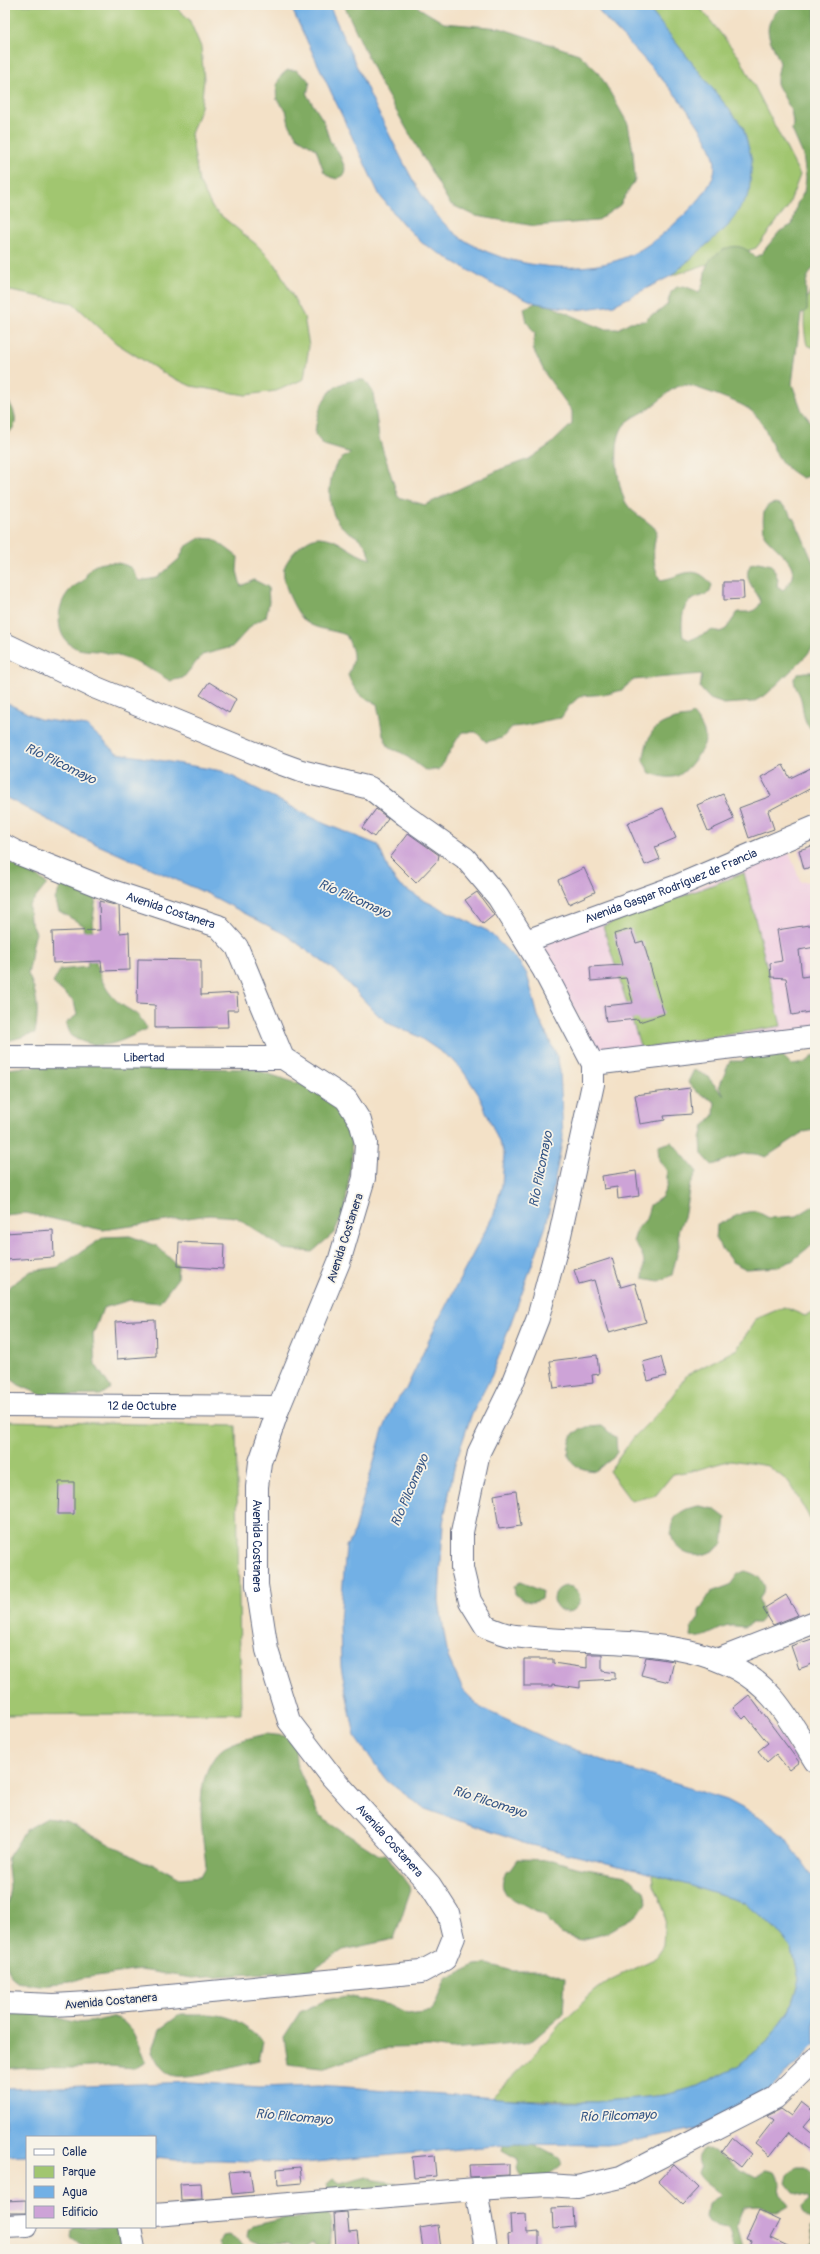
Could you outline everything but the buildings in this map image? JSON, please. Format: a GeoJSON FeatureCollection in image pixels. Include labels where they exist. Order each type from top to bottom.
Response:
{"type":"FeatureCollection","features":[{"type":"Feature","properties":{"kind":"street"},"geometry":{"type":"LineString","coordinates":[[5,644],[94,687],[279,763],[370,788],[404,815],[465,858],[498,896],[547,976],[593,1064],[593,1084],[560,1235],[538,1318],[510,1388],[479,1452],[462,1532],[462,1568],[470,1601],[486,1627],[513,1636],[568,1641],[652,1644],[720,1660],[743,1672],[773,1698],[815,1761]]}},
{"type":"Feature","properties":{"kind":"street","name":"Avenida Gaspar Rodríguez de Francia"},"geometry":{"type":"LineString","coordinates":[[526,941],[677,886],[815,827]]}},
{"type":"Feature","properties":{"kind":"street","name":"Avenida Costanera"},"geometry":{"type":"LineString","coordinates":[[5,846],[22,855],[112,891],[218,926],[237,947],[284,1058],[346,1099],[360,1121],[366,1143],[364,1178],[340,1262],[279,1407],[260,1462],[257,1487],[257,1585],[267,1650],[289,1721],[332,1777],[430,1885],[448,1912],[454,1937],[445,1959],[421,1972],[106,2002],[54,2005],[5,2003]]}},
{"type":"Feature","properties":{"kind":"street"},"geometry":{"type":"LineString","coordinates":[[593,1064],[815,1037]]}},
{"type":"Feature","properties":{"kind":"street","name":"Libertad"},"geometry":{"type":"LineString","coordinates":[[5,1057],[284,1058]]}},
{"type":"Feature","properties":{"kind":"street","name":"12 de Octubre"},"geometry":{"type":"LineString","coordinates":[[5,1405],[279,1407]]}},
{"type":"Feature","properties":{"kind":"street"},"geometry":{"type":"LineString","coordinates":[[720,1660],[815,1622]]}},
{"type":"Feature","properties":{"kind":"street"},"geometry":{"type":"LineString","coordinates":[[156,2216],[476,2189],[548,2185],[577,2187],[621,2177],[775,2098],[815,2059]]}},
{"type":"Feature","properties":{"kind":"street"},"geometry":{"type":"LineString","coordinates":[[476,2189],[486,2249]]}},
{"type":"Feature","properties":{"kind":"street"},"geometry":{"type":"LineString","coordinates":[[5,2226],[26,2225]]}},
{"type":"Feature","properties":{"kind":"street"},"geometry":{"type":"LineString","coordinates":[[130,2228],[134,2249]]}},
{"type":"Feature","properties":{"kind":"shaded area"},"geometry":{"type":"Polygon","coordinates":[[[789,853],[801,882],[815,881],[815,1032],[599,1057],[541,945],[789,853]]]}},
{"type":"Feature","properties":{"kind":"green space"},"geometry":{"type":"Polygon","coordinates":[[[5,5],[173,5],[189,19],[201,47],[204,79],[201,107],[191,134],[199,182],[213,209],[257,245],[276,265],[304,317],[309,346],[304,379],[276,391],[246,395],[191,386],[165,374],[116,343],[73,303],[5,290],[5,5]]]}},
{"type":"Feature","properties":{"kind":"green space"},"geometry":{"type":"Polygon","coordinates":[[[344,5],[417,5],[419,8],[444,23],[500,28],[579,54],[599,73],[628,124],[633,151],[635,180],[620,205],[597,221],[535,226],[476,216],[450,204],[379,81],[344,5]]]}},
{"type":"Feature","properties":{"kind":"green space"},"geometry":{"type":"Polygon","coordinates":[[[646,5],[698,5],[740,58],[800,175],[788,207],[756,248],[671,276],[728,226],[743,127],[646,5]]]}},
{"type":"Feature","properties":{"kind":"green space"},"geometry":{"type":"Polygon","coordinates":[[[783,5],[815,5],[815,266],[807,278],[807,310],[801,314],[792,384],[802,411],[815,427],[815,474],[802,478],[786,467],[774,450],[761,421],[749,409],[720,396],[685,385],[672,389],[651,407],[625,424],[618,440],[617,463],[620,486],[626,503],[633,511],[657,531],[654,544],[654,562],[660,580],[693,572],[705,578],[712,585],[710,592],[690,601],[687,604],[682,618],[683,637],[690,640],[713,630],[720,632],[726,629],[738,612],[749,612],[759,606],[761,602],[759,597],[748,579],[748,569],[751,564],[758,562],[772,565],[778,579],[777,586],[783,590],[790,582],[793,574],[792,567],[783,554],[764,535],[763,518],[765,509],[771,504],[779,504],[786,508],[798,527],[811,559],[815,565],[815,644],[806,656],[767,694],[753,702],[724,704],[710,699],[700,688],[702,674],[633,680],[622,690],[608,694],[580,696],[569,706],[561,718],[512,727],[502,738],[486,742],[476,732],[462,732],[439,770],[425,770],[402,753],[389,748],[383,735],[377,704],[362,696],[356,690],[348,675],[352,664],[353,655],[346,635],[315,627],[306,622],[294,605],[285,582],[284,569],[289,559],[298,548],[308,540],[314,538],[319,537],[333,540],[357,554],[371,559],[368,550],[360,539],[340,525],[333,513],[330,498],[332,474],[338,462],[351,453],[324,445],[315,435],[316,424],[322,403],[334,388],[342,383],[365,380],[373,392],[379,438],[398,497],[425,505],[501,469],[529,459],[551,444],[572,424],[572,411],[546,375],[533,349],[535,334],[527,322],[524,308],[536,303],[551,306],[603,329],[618,329],[630,322],[645,321],[667,305],[671,292],[677,287],[684,286],[699,292],[710,260],[720,252],[734,246],[747,250],[755,257],[761,254],[780,231],[792,225],[797,204],[804,192],[806,178],[803,155],[792,130],[793,123],[791,110],[777,84],[780,63],[768,33],[768,27],[771,20],[775,13],[783,5]]]}},
{"type":"Feature","properties":{"kind":"green space"},"geometry":{"type":"Polygon","coordinates":[[[288,70],[296,70],[310,81],[307,95],[323,120],[330,141],[339,153],[345,168],[344,175],[337,179],[330,177],[324,172],[316,149],[297,137],[289,124],[286,110],[277,100],[276,91],[279,79],[288,70]]]}},
{"type":"Feature","properties":{"kind":"green space"},"geometry":{"type":"Polygon","coordinates":[[[815,287],[815,348],[807,345],[804,314],[807,298],[815,287]]]}},
{"type":"Feature","properties":{"kind":"green space"},"geometry":{"type":"Polygon","coordinates":[[[5,398],[12,407],[15,422],[14,427],[5,434],[5,398]]]}},
{"type":"Feature","properties":{"kind":"green space"},"geometry":{"type":"Polygon","coordinates":[[[200,538],[214,539],[238,557],[237,571],[241,586],[254,580],[268,587],[269,602],[266,617],[253,624],[232,647],[202,655],[183,678],[170,681],[154,671],[129,660],[103,652],[79,649],[65,640],[59,623],[61,606],[68,592],[84,580],[90,569],[99,564],[110,562],[122,564],[131,568],[139,581],[157,578],[179,559],[185,547],[200,538]]]}},
{"type":"Feature","properties":{"kind":"green space"},"geometry":{"type":"Polygon","coordinates":[[[815,672],[815,729],[811,729],[806,722],[801,699],[794,681],[794,678],[799,673],[815,672]]]}},
{"type":"Feature","properties":{"kind":"green space"},"geometry":{"type":"Polygon","coordinates":[[[692,713],[701,726],[705,737],[704,744],[698,755],[685,771],[677,776],[667,777],[650,773],[643,761],[650,736],[653,731],[662,724],[678,718],[689,717],[692,713]]]}},
{"type":"Feature","properties":{"kind":"green space"},"geometry":{"type":"Polygon","coordinates":[[[5,861],[36,875],[47,884],[29,906],[30,920],[36,933],[28,974],[34,989],[37,1003],[35,1033],[5,1042],[5,861]]]}},
{"type":"Feature","properties":{"kind":"green space"},"geometry":{"type":"Polygon","coordinates":[[[744,873],[781,1026],[641,1049],[603,926],[744,873]]]}},
{"type":"Feature","properties":{"kind":"green space"},"geometry":{"type":"Polygon","coordinates":[[[74,880],[98,891],[93,919],[93,934],[96,964],[101,978],[117,1001],[137,1015],[147,1029],[110,1044],[92,1044],[71,1036],[66,1023],[77,1015],[74,1002],[53,983],[60,970],[88,967],[83,925],[59,911],[55,899],[61,886],[74,880]]]}},
{"type":"Feature","properties":{"kind":"green space"},"geometry":{"type":"Polygon","coordinates":[[[769,1050],[781,1054],[792,1065],[805,1063],[815,1055],[815,1130],[804,1132],[766,1157],[744,1154],[712,1165],[702,1154],[701,1139],[704,1126],[714,1115],[715,1102],[697,1092],[688,1082],[694,1070],[707,1076],[724,1096],[719,1087],[730,1061],[743,1061],[754,1052],[769,1050]]]}},
{"type":"Feature","properties":{"kind":"green space"},"geometry":{"type":"Polygon","coordinates":[[[110,1060],[170,1068],[253,1069],[346,1099],[352,1154],[345,1209],[334,1233],[312,1252],[284,1249],[236,1217],[209,1215],[103,1230],[26,1213],[5,1215],[5,1069],[110,1060]]]}},
{"type":"Feature","properties":{"kind":"green space"},"geometry":{"type":"Polygon","coordinates":[[[672,1142],[697,1172],[690,1185],[684,1217],[678,1231],[679,1246],[672,1275],[659,1281],[643,1278],[643,1258],[633,1242],[637,1229],[646,1219],[650,1205],[662,1197],[667,1185],[667,1171],[659,1160],[658,1146],[672,1142]]]}},
{"type":"Feature","properties":{"kind":"green space"},"geometry":{"type":"Polygon","coordinates":[[[815,1205],[815,1242],[792,1261],[778,1267],[746,1269],[732,1262],[716,1240],[717,1225],[742,1213],[756,1211],[769,1218],[797,1216],[815,1205]]]}},
{"type":"Feature","properties":{"kind":"green space"},"geometry":{"type":"Polygon","coordinates":[[[130,1236],[157,1246],[178,1266],[177,1279],[159,1303],[130,1300],[103,1308],[93,1335],[95,1364],[111,1388],[101,1395],[44,1396],[19,1385],[5,1374],[5,1292],[9,1287],[31,1271],[58,1267],[104,1237],[130,1236]]]}},
{"type":"Feature","properties":{"kind":"green space"},"geometry":{"type":"Polygon","coordinates":[[[784,1307],[805,1316],[815,1311],[815,1531],[808,1515],[789,1482],[768,1466],[731,1460],[696,1470],[673,1474],[656,1495],[631,1501],[609,1471],[634,1437],[664,1407],[687,1375],[737,1349],[756,1319],[784,1307]]]}},
{"type":"Feature","properties":{"kind":"green space"},"geometry":{"type":"Polygon","coordinates":[[[5,1421],[236,1426],[241,1713],[5,1715],[5,1421]]]}},
{"type":"Feature","properties":{"kind":"green space"},"geometry":{"type":"Polygon","coordinates":[[[602,1426],[616,1438],[617,1452],[613,1458],[595,1471],[586,1470],[574,1464],[569,1454],[569,1448],[570,1441],[574,1433],[587,1427],[602,1426]]]}},
{"type":"Feature","properties":{"kind":"green space"},"geometry":{"type":"Polygon","coordinates":[[[699,1506],[714,1509],[726,1518],[723,1544],[707,1554],[693,1555],[681,1551],[674,1542],[671,1531],[674,1520],[683,1511],[699,1506]]]}},
{"type":"Feature","properties":{"kind":"green space"},"geometry":{"type":"Polygon","coordinates":[[[745,1571],[758,1576],[765,1588],[759,1600],[764,1617],[759,1623],[751,1623],[745,1627],[724,1627],[700,1637],[690,1636],[691,1629],[699,1618],[699,1611],[711,1592],[730,1585],[738,1574],[745,1571]]]}},
{"type":"Feature","properties":{"kind":"green space"},"geometry":{"type":"Polygon","coordinates":[[[520,1582],[542,1591],[541,1599],[531,1602],[521,1599],[515,1594],[514,1587],[520,1582]]]}},
{"type":"Feature","properties":{"kind":"green space"},"geometry":{"type":"Polygon","coordinates":[[[567,1586],[576,1590],[580,1599],[576,1608],[567,1612],[558,1608],[554,1599],[558,1590],[567,1586]]]}},
{"type":"Feature","properties":{"kind":"green space"},"geometry":{"type":"Polygon","coordinates":[[[266,1734],[285,1736],[295,1745],[296,1763],[319,1816],[379,1855],[386,1854],[411,1889],[394,1939],[343,1950],[312,1970],[192,1978],[140,1970],[82,1978],[71,1982],[38,1985],[17,1981],[11,1976],[5,1961],[5,1921],[10,1886],[7,1859],[26,1830],[47,1818],[65,1821],[145,1863],[152,1863],[180,1878],[201,1876],[206,1867],[201,1822],[202,1791],[205,1776],[211,1763],[224,1748],[242,1740],[266,1734]]]}},
{"type":"Feature","properties":{"kind":"green space"},"geometry":{"type":"Polygon","coordinates":[[[517,1859],[553,1860],[575,1867],[626,1876],[644,1891],[647,1902],[636,1916],[606,1933],[581,1940],[561,1934],[544,1915],[507,1896],[503,1890],[502,1884],[506,1871],[510,1869],[517,1859]]]}},
{"type":"Feature","properties":{"kind":"green space"},"geometry":{"type":"Polygon","coordinates":[[[653,1874],[745,1903],[775,1928],[792,1949],[799,1979],[790,2010],[767,2042],[739,2065],[699,2086],[666,2095],[596,2102],[491,2098],[530,2060],[562,2022],[595,1991],[610,1980],[654,1959],[663,1946],[665,1913],[654,1885],[653,1874]]]}},
{"type":"Feature","properties":{"kind":"green space"},"geometry":{"type":"Polygon","coordinates":[[[487,1964],[513,1971],[547,1971],[565,1978],[563,2014],[533,2040],[525,2043],[451,2050],[430,2047],[392,2048],[322,2068],[288,2064],[284,2037],[300,2012],[326,2000],[347,1996],[389,2005],[407,2014],[432,2011],[446,1979],[475,1965],[487,1964]]]}},
{"type":"Feature","properties":{"kind":"green space"},"geometry":{"type":"Polygon","coordinates":[[[16,2012],[46,2014],[68,2021],[77,2022],[92,2022],[110,2018],[118,2018],[130,2028],[146,2061],[134,2068],[109,2066],[74,2068],[26,2067],[5,2069],[5,2030],[11,2017],[16,2012]]]}},
{"type":"Feature","properties":{"kind":"green space"},"geometry":{"type":"Polygon","coordinates":[[[181,2014],[217,2015],[234,2020],[243,2025],[263,2041],[259,2060],[189,2076],[171,2075],[167,2073],[159,2065],[152,2052],[160,2029],[181,2014]]]}},
{"type":"Feature","properties":{"kind":"green space"},"geometry":{"type":"Polygon","coordinates":[[[508,2131],[559,2158],[562,2165],[544,2178],[523,2178],[519,2174],[517,2165],[518,2159],[502,2150],[508,2131]]]}},
{"type":"Feature","properties":{"kind":"green space"},"geometry":{"type":"Polygon","coordinates":[[[705,2148],[718,2154],[755,2178],[767,2170],[773,2172],[781,2184],[780,2192],[789,2206],[777,2213],[758,2206],[744,2207],[737,2226],[743,2249],[733,2249],[732,2235],[729,2228],[715,2225],[710,2222],[706,2216],[708,2203],[720,2195],[699,2174],[701,2168],[698,2157],[700,2152],[705,2148]]]}},
{"type":"Feature","properties":{"kind":"green space"},"geometry":{"type":"Polygon","coordinates":[[[797,2167],[805,2167],[815,2175],[815,2223],[806,2216],[802,2209],[802,2206],[810,2199],[809,2196],[793,2192],[786,2183],[788,2176],[797,2167]]]}},
{"type":"Feature","properties":{"kind":"green space"},"geometry":{"type":"Polygon","coordinates":[[[367,2176],[374,2180],[396,2183],[398,2193],[329,2191],[327,2184],[333,2179],[339,2183],[367,2176]]]}},
{"type":"Feature","properties":{"kind":"green space"},"geometry":{"type":"Polygon","coordinates":[[[317,2209],[325,2213],[331,2222],[330,2249],[317,2249],[313,2242],[304,2249],[283,2243],[260,2244],[247,2238],[248,2231],[252,2226],[286,2218],[293,2219],[306,2216],[317,2209]]]}},
{"type":"Feature","properties":{"kind":"green space"},"geometry":{"type":"Polygon","coordinates":[[[815,2223],[815,2249],[806,2249],[814,2242],[811,2228],[815,2223]]]}},
{"type":"Feature","properties":{"kind":"green space"},"geometry":{"type":"Polygon","coordinates":[[[74,2228],[119,2228],[134,2232],[142,2249],[95,2249],[79,2243],[71,2238],[72,2231],[74,2228]]]}},
{"type":"Feature","properties":{"kind":"green space"},"geometry":{"type":"Polygon","coordinates":[[[229,2235],[235,2238],[245,2249],[222,2249],[219,2242],[222,2236],[229,2235]]]}},
{"type":"Feature","properties":{"kind":"water"},"geometry":{"type":"Polygon","coordinates":[[[290,5],[329,5],[377,110],[406,167],[426,201],[433,211],[451,230],[468,242],[488,252],[511,260],[535,265],[560,267],[584,267],[606,263],[626,257],[650,244],[690,210],[700,199],[712,180],[715,167],[712,151],[702,131],[669,88],[602,15],[596,5],[646,5],[743,127],[752,160],[749,194],[728,226],[671,276],[614,305],[577,310],[536,303],[490,283],[422,243],[403,224],[380,196],[290,5]]]}},
{"type":"Feature","properties":{"kind":"water","name":"Río Pilcomayo"},"geometry":{"type":"Polygon","coordinates":[[[5,702],[39,719],[87,726],[117,753],[222,771],[325,824],[378,845],[390,873],[399,885],[423,900],[488,931],[519,962],[527,974],[538,1016],[557,1056],[560,1070],[563,1137],[546,1226],[492,1375],[471,1416],[455,1464],[443,1523],[439,1601],[448,1657],[463,1690],[481,1708],[552,1741],[616,1765],[727,1800],[763,1819],[784,1837],[815,1879],[815,2044],[762,2098],[695,2129],[608,2145],[516,2144],[304,2163],[176,2160],[156,2158],[156,2136],[26,2136],[26,2155],[5,2156],[5,2089],[191,2082],[259,2087],[319,2085],[552,2102],[596,2102],[666,2095],[699,2086],[739,2065],[767,2042],[790,2010],[799,1979],[792,1949],[775,1928],[745,1903],[653,1874],[527,1844],[425,1809],[387,1781],[355,1736],[341,1667],[340,1620],[346,1546],[352,1538],[382,1433],[394,1404],[406,1389],[439,1319],[494,1214],[502,1185],[504,1154],[479,1095],[463,1071],[453,1060],[416,1035],[390,1024],[378,1015],[338,973],[286,935],[208,894],[78,836],[5,797],[5,702]]]}}]}
